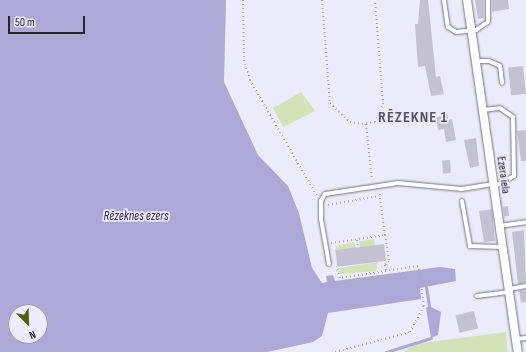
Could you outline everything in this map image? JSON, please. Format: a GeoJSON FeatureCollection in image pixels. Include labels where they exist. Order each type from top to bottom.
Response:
{"type":"FeatureCollection","features":[{"type":"Feature","properties":{"kind":"street","name":"Ezera iela"},"geometry":{"type":"LineString","coordinates":[[467,0],[492,186],[518,352]]}},
{"type":"Feature","properties":{"kind":"lane"},"geometry":{"type":"LineString","coordinates":[[444,0],[451,31],[471,30],[488,22],[488,0]]}},
{"type":"Feature","properties":{"kind":"lane"},"geometry":{"type":"LineString","coordinates":[[475,61],[489,61],[500,66],[502,83]]}},
{"type":"Feature","properties":{"kind":"lane"},"geometry":{"type":"LineString","coordinates":[[329,264],[321,201],[325,194],[338,190],[398,183],[462,189],[492,186],[514,176],[512,117],[500,108],[482,110]]}},
{"type":"Feature","properties":{"kind":"lane"},"geometry":{"type":"LineString","coordinates":[[462,201],[470,246],[502,247]]}},
{"type":"Feature","properties":{"kind":"lane"},"geometry":{"type":"LineString","coordinates":[[498,226],[526,222]]}},
{"type":"Feature","properties":{"kind":"lane"},"geometry":{"type":"LineString","coordinates":[[477,296],[526,286]]}},
{"type":"Feature","properties":{"kind":"lane"},"geometry":{"type":"LineString","coordinates":[[516,339],[526,338]]}},
{"type":"Feature","properties":{"kind":"path"},"geometry":{"type":"LineString","coordinates":[[243,0],[244,60],[250,80],[321,201]]}},
{"type":"Feature","properties":{"kind":"path"},"geometry":{"type":"LineString","coordinates":[[322,0],[330,103],[350,122],[366,124],[375,122],[383,104],[375,0]]}},
{"type":"Feature","properties":{"kind":"path"},"geometry":{"type":"LineString","coordinates":[[366,124],[372,185]]}},
{"type":"Feature","properties":{"kind":"path"},"geometry":{"type":"LineString","coordinates":[[378,185],[384,235],[389,261],[385,265],[386,271]]}},
{"type":"Feature","properties":{"kind":"path"},"geometry":{"type":"LineString","coordinates":[[328,209],[330,204],[379,196]]}},
{"type":"Feature","properties":{"kind":"path"},"geometry":{"type":"LineString","coordinates":[[330,238],[331,243],[384,235]]}},
{"type":"Feature","properties":{"kind":"path"},"geometry":{"type":"LineString","coordinates":[[357,240],[358,248]]}},
{"type":"Feature","properties":{"kind":"path"},"geometry":{"type":"LineString","coordinates":[[329,264],[335,263],[340,278],[386,271],[418,269],[424,306],[410,332],[335,352]]}},
{"type":"Feature","properties":{"kind":"path"},"geometry":{"type":"LineString","coordinates":[[344,282],[412,272]]}},
{"type":"Feature","properties":{"kind":"path"},"geometry":{"type":"LineString","coordinates":[[404,273],[406,283]]}},
{"type":"Feature","properties":{"kind":"path"},"geometry":{"type":"LineString","coordinates":[[394,274],[395,285]]}},
{"type":"Feature","properties":{"kind":"path"},"geometry":{"type":"LineString","coordinates":[[383,276],[385,286]]}},
{"type":"Feature","properties":{"kind":"path"},"geometry":{"type":"LineString","coordinates":[[373,277],[374,288]]}},
{"type":"Feature","properties":{"kind":"path"},"geometry":{"type":"LineString","coordinates":[[362,279],[364,289]]}},
{"type":"Feature","properties":{"kind":"path"},"geometry":{"type":"LineString","coordinates":[[351,280],[353,290]]}},
{"type":"Feature","properties":{"kind":"green space"},"geometry":{"type":"Polygon","coordinates":[[[301,92],[315,111],[283,127],[273,108],[301,92]]]}},
{"type":"Feature","properties":{"kind":"green space"},"geometry":{"type":"Polygon","coordinates":[[[374,239],[375,245],[360,247],[359,241],[374,239]]]}},
{"type":"Feature","properties":{"kind":"green space"},"geometry":{"type":"Polygon","coordinates":[[[354,242],[356,248],[335,251],[336,246],[354,242]]]}},
{"type":"Feature","properties":{"kind":"green space"},"geometry":{"type":"Polygon","coordinates":[[[378,262],[376,271],[339,274],[338,268],[378,262]]]}},
{"type":"Feature","properties":{"kind":"green space"},"geometry":{"type":"Polygon","coordinates":[[[506,332],[508,352],[404,352],[414,344],[506,332]]]}},
{"type":"Feature","properties":{"kind":"water","name":"Rēzeknes ezers"},"geometry":{"type":"Polygon","coordinates":[[[0,0],[226,0],[224,82],[258,155],[288,186],[299,213],[312,268],[322,283],[327,282],[326,276],[333,275],[335,281],[440,267],[455,269],[456,281],[420,288],[421,299],[328,313],[322,336],[313,342],[267,352],[0,352],[0,0]]]}},
{"type":"Feature","properties":{"kind":"water"},"geometry":{"type":"Polygon","coordinates":[[[429,306],[441,312],[438,335],[431,338],[426,308],[429,306]]]}},
{"type":"Feature","properties":{"kind":"building"},"geometry":{"type":"Polygon","coordinates":[[[420,0],[428,0],[436,77],[440,76],[444,94],[431,96],[425,66],[418,67],[415,24],[418,24],[420,0]]]}},
{"type":"Feature","properties":{"kind":"building"},"geometry":{"type":"Polygon","coordinates":[[[475,0],[484,0],[484,18],[478,19],[475,0]]]}},
{"type":"Feature","properties":{"kind":"building"},"geometry":{"type":"Polygon","coordinates":[[[492,0],[508,0],[509,9],[492,12],[492,0]]]}},
{"type":"Feature","properties":{"kind":"building"},"geometry":{"type":"Polygon","coordinates":[[[523,66],[526,94],[511,95],[508,68],[523,66]]]}},
{"type":"Feature","properties":{"kind":"building"},"geometry":{"type":"Polygon","coordinates":[[[448,115],[448,120],[452,119],[456,140],[446,142],[444,129],[438,130],[436,117],[448,115]]]}},
{"type":"Feature","properties":{"kind":"building"},"geometry":{"type":"Polygon","coordinates":[[[526,130],[526,161],[521,161],[517,131],[526,130]]]}},
{"type":"Feature","properties":{"kind":"building"},"geometry":{"type":"Polygon","coordinates":[[[476,138],[479,166],[470,168],[464,140],[476,138]]]}},
{"type":"Feature","properties":{"kind":"building"},"geometry":{"type":"Polygon","coordinates":[[[450,160],[451,173],[443,174],[442,161],[450,160]]]}},
{"type":"Feature","properties":{"kind":"building"},"geometry":{"type":"Polygon","coordinates":[[[508,206],[509,216],[504,216],[503,207],[508,206]]]}},
{"type":"Feature","properties":{"kind":"building"},"geometry":{"type":"Polygon","coordinates":[[[492,209],[495,241],[484,242],[479,211],[492,209]]]}},
{"type":"Feature","properties":{"kind":"building"},"geometry":{"type":"Polygon","coordinates":[[[524,230],[526,283],[518,284],[512,232],[524,230]]]}},
{"type":"Feature","properties":{"kind":"building"},"geometry":{"type":"Polygon","coordinates":[[[384,244],[386,261],[337,267],[335,250],[384,244]]]}},
{"type":"Feature","properties":{"kind":"building"},"geometry":{"type":"Polygon","coordinates":[[[526,290],[526,302],[521,303],[519,291],[526,290]]]}},
{"type":"Feature","properties":{"kind":"building"},"geometry":{"type":"Polygon","coordinates":[[[474,311],[478,329],[460,333],[455,315],[474,311]]]}},
{"type":"Feature","properties":{"kind":"waterway"},"geometry":{"type":"LineString","coordinates":[[426,287],[429,306]]}},
{"type":"Feature","properties":{"kind":"waterway"},"geometry":{"type":"LineString","coordinates":[[386,352],[431,338]]}},
{"type":"Feature","properties":{"kind":"district","name":"RĒZEKNE 1"},"geometry":{"type":"Point","coordinates":[413,118]}}]}
